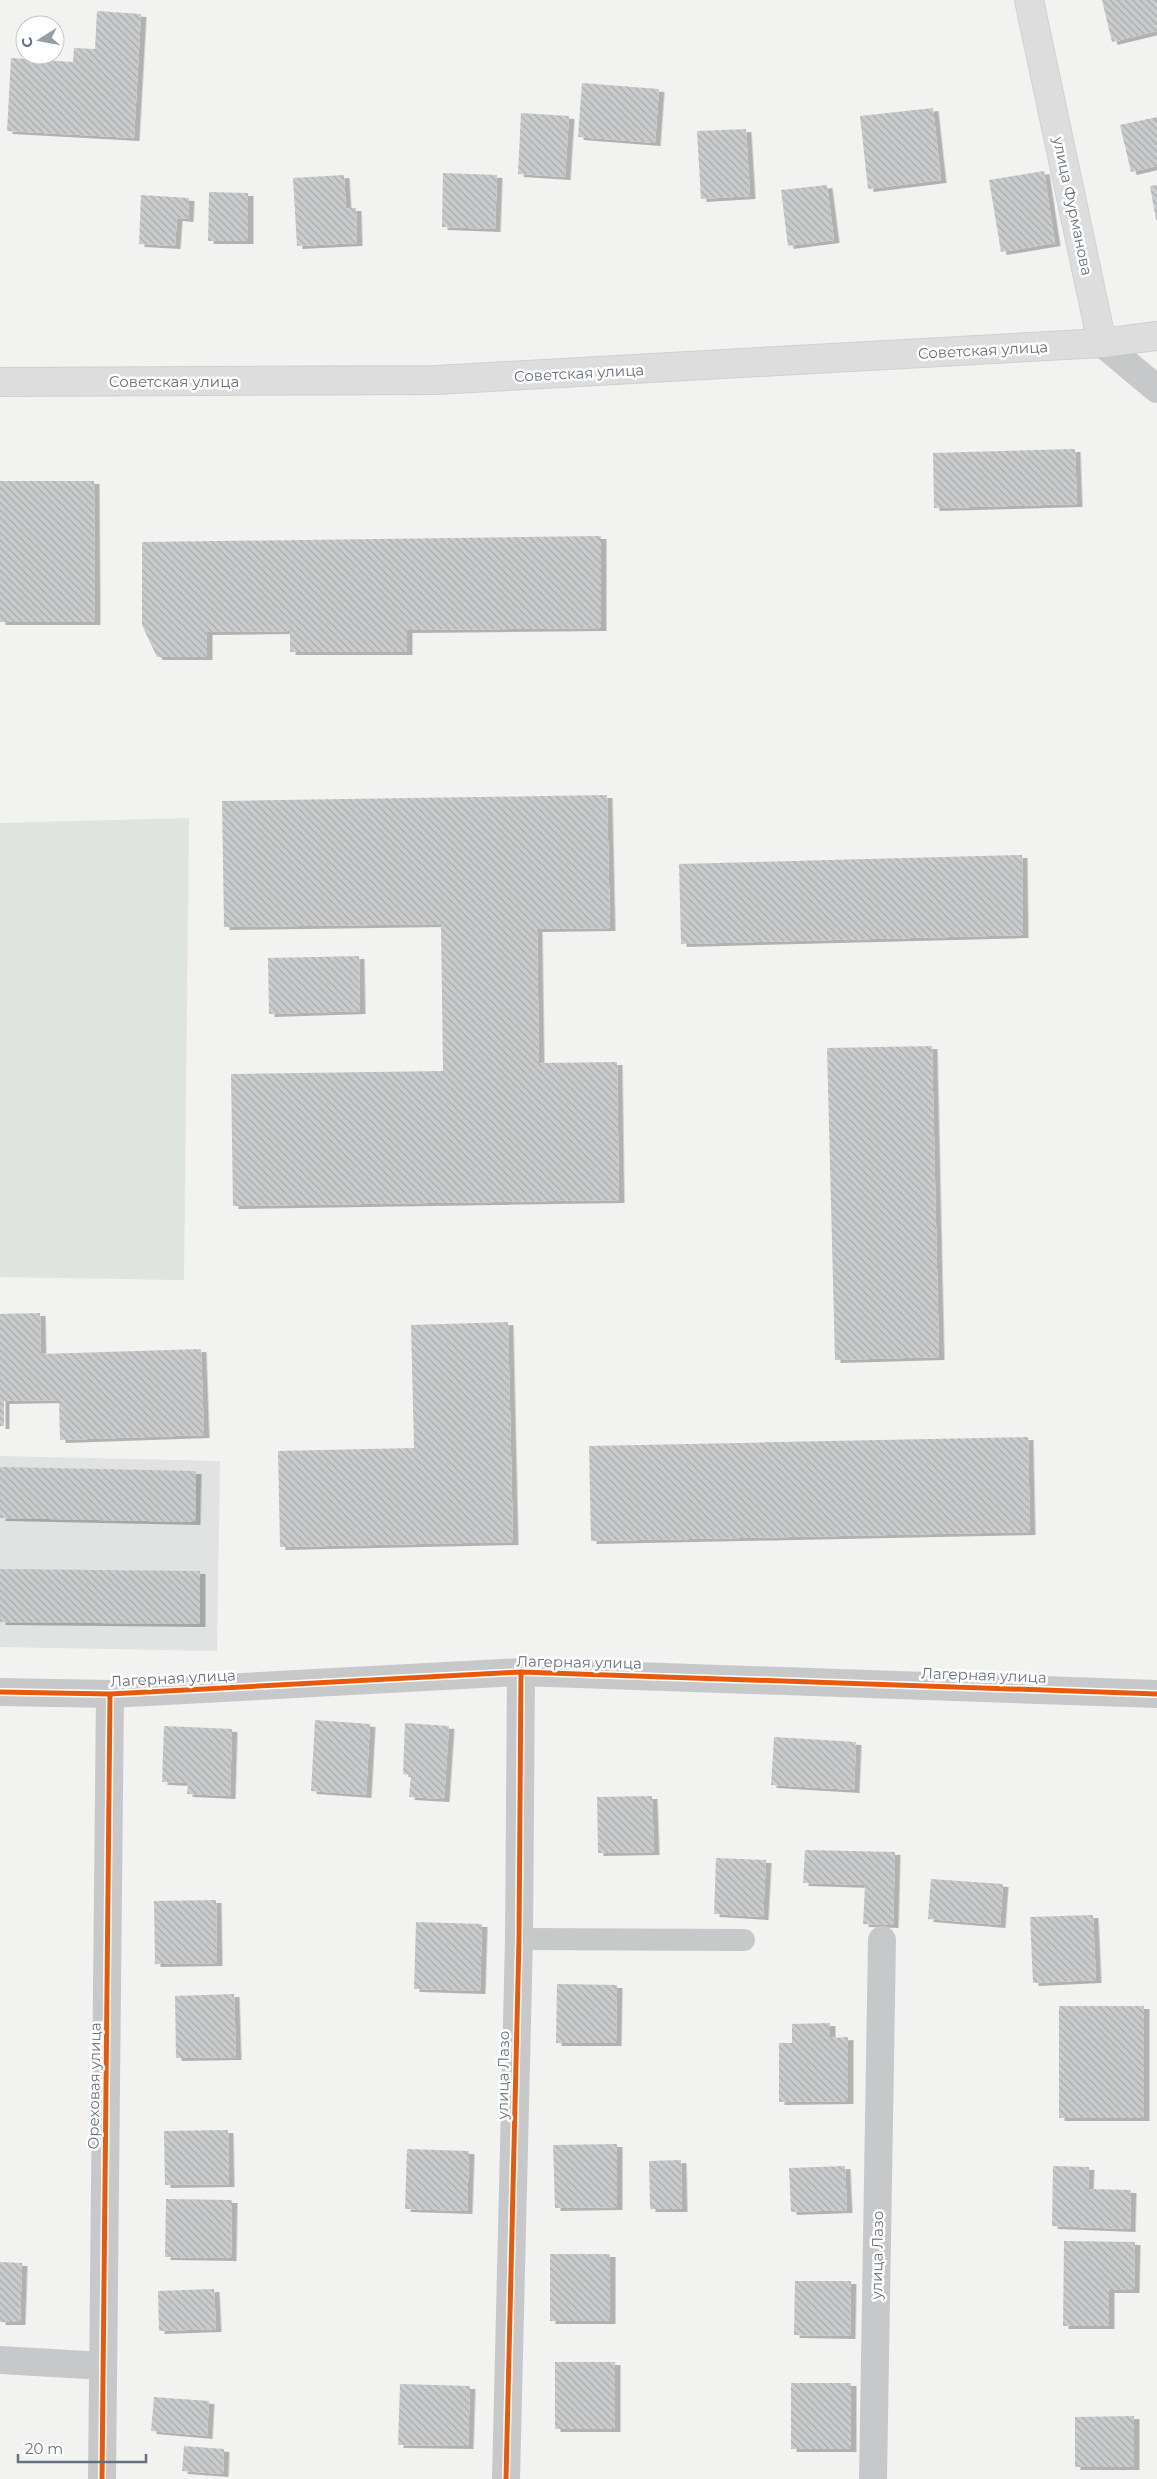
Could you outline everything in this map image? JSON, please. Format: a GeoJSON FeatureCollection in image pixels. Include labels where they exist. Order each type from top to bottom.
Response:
{"type":"FeatureCollection","features":[{"type":"Feature","properties":{"kind":"main road","name":"улица Фурманова"},"geometry":{"type":"LineString","coordinates":[[1029,0],[1102,343]]}},
{"type":"Feature","properties":{"kind":"main road","name":"Советская улица"},"geometry":{"type":"LineString","coordinates":[[0,382],[436,380],[1102,343],[1157,336]]}},
{"type":"Feature","properties":{"kind":"street"},"geometry":{"type":"LineString","coordinates":[[1102,343],[1157,389]]}},
{"type":"Feature","properties":{"kind":"street","name":"Лагерная улица"},"geometry":{"type":"LineString","coordinates":[[0,1692],[110,1694],[521,1672],[1157,1694]]}},
{"type":"Feature","properties":{"kind":"street","name":"улица Лазо"},"geometry":{"type":"LineString","coordinates":[[506,2479],[519,1939],[521,1672]]}},
{"type":"Feature","properties":{"kind":"street","name":"Ореховая улица"},"geometry":{"type":"LineString","coordinates":[[102,2479],[110,1694]]}},
{"type":"Feature","properties":{"kind":"street","name":"улица Лазо"},"geometry":{"type":"LineString","coordinates":[[874,2479],[882,1940]]}},
{"type":"Feature","properties":{"kind":"street"},"geometry":{"type":"LineString","coordinates":[[0,2360],[103,2366]]}},
{"type":"Feature","properties":{"kind":"lane"},"geometry":{"type":"LineString","coordinates":[[519,1939],[744,1940]]}},
{"type":"Feature","properties":{"kind":"shaded area"},"geometry":{"type":"Polygon","coordinates":[[[189,818],[184,1280],[0,1277],[0,823],[189,818]]]}},
{"type":"Feature","properties":{"kind":"shaded area"},"geometry":{"type":"Polygon","coordinates":[[[0,1456],[220,1461],[217,1651],[0,1647],[0,1456]]]}},
{"type":"Feature","properties":{"kind":"building"},"geometry":{"type":"Polygon","coordinates":[[[1102,0],[1157,0],[1157,31],[1112,42],[1102,0]]]}},
{"type":"Feature","properties":{"kind":"building"},"geometry":{"type":"Polygon","coordinates":[[[97,11],[141,14],[134,138],[7,131],[11,58],[15,58],[15,65],[65,65],[65,61],[73,62],[74,48],[95,49],[97,11]]]}},
{"type":"Feature","properties":{"kind":"building"},"geometry":{"type":"Polygon","coordinates":[[[582,83],[659,89],[655,143],[578,137],[582,83]]]}},
{"type":"Feature","properties":{"kind":"building"},"geometry":{"type":"Polygon","coordinates":[[[933,108],[941,180],[868,189],[860,116],[933,108]]]}},
{"type":"Feature","properties":{"kind":"building"},"geometry":{"type":"Polygon","coordinates":[[[521,113],[569,116],[565,177],[518,174],[521,113]]]}},
{"type":"Feature","properties":{"kind":"building"},"geometry":{"type":"Polygon","coordinates":[[[1157,117],[1157,166],[1131,172],[1120,125],[1157,117]]]}},
{"type":"Feature","properties":{"kind":"building"},"geometry":{"type":"Polygon","coordinates":[[[746,129],[750,196],[701,199],[697,131],[746,129]]]}},
{"type":"Feature","properties":{"kind":"building"},"geometry":{"type":"Polygon","coordinates":[[[1044,171],[1055,243],[1001,252],[989,180],[1044,171]]]}},
{"type":"Feature","properties":{"kind":"building"},"geometry":{"type":"Polygon","coordinates":[[[443,173],[497,175],[495,229],[442,227],[443,173]]]}},
{"type":"Feature","properties":{"kind":"building"},"geometry":{"type":"Polygon","coordinates":[[[344,175],[346,208],[356,208],[357,243],[297,246],[293,178],[344,175]]]}},
{"type":"Feature","properties":{"kind":"building"},"geometry":{"type":"Polygon","coordinates":[[[827,185],[834,240],[788,246],[781,190],[827,185]]]}},
{"type":"Feature","properties":{"kind":"building"},"geometry":{"type":"Polygon","coordinates":[[[1157,185],[1157,220],[1156,220],[1150,186],[1157,185]]]}},
{"type":"Feature","properties":{"kind":"building"},"geometry":{"type":"Polygon","coordinates":[[[209,192],[248,193],[248,241],[208,241],[209,192]]]}},
{"type":"Feature","properties":{"kind":"building"},"geometry":{"type":"Polygon","coordinates":[[[141,195],[189,198],[188,219],[177,218],[175,246],[139,244],[141,195]]]}},
{"type":"Feature","properties":{"kind":"building"},"geometry":{"type":"Polygon","coordinates":[[[1075,449],[1077,504],[934,508],[933,453],[1075,449]]]}},
{"type":"Feature","properties":{"kind":"building"},"geometry":{"type":"Polygon","coordinates":[[[0,481],[94,481],[95,622],[0,622],[0,481]]]}},
{"type":"Feature","properties":{"kind":"building"},"geometry":{"type":"Polygon","coordinates":[[[601,536],[601,628],[407,630],[407,652],[290,652],[290,631],[207,632],[207,657],[157,657],[142,625],[142,542],[601,536]]]}},
{"type":"Feature","properties":{"kind":"building"},"geometry":{"type":"Polygon","coordinates":[[[607,795],[610,928],[537,929],[539,1063],[617,1062],[619,1200],[233,1206],[231,1074],[443,1071],[441,924],[224,927],[222,801],[607,795]]]}},
{"type":"Feature","properties":{"kind":"building"},"geometry":{"type":"Polygon","coordinates":[[[1022,855],[1023,935],[681,944],[679,864],[1022,855]]]}},
{"type":"Feature","properties":{"kind":"building"},"geometry":{"type":"Polygon","coordinates":[[[359,956],[360,1011],[269,1014],[268,958],[359,956]]]}},
{"type":"Feature","properties":{"kind":"building"},"geometry":{"type":"Polygon","coordinates":[[[932,1046],[939,1357],[835,1360],[827,1048],[932,1046]]]}},
{"type":"Feature","properties":{"kind":"building"},"geometry":{"type":"Polygon","coordinates":[[[40,1313],[41,1354],[201,1349],[204,1435],[60,1440],[59,1400],[4,1401],[4,1426],[0,1426],[0,1314],[40,1313]]]}},
{"type":"Feature","properties":{"kind":"building"},"geometry":{"type":"Polygon","coordinates":[[[508,1322],[513,1542],[280,1547],[278,1451],[414,1448],[411,1325],[508,1322]]]}},
{"type":"Feature","properties":{"kind":"building"},"geometry":{"type":"Polygon","coordinates":[[[1028,1437],[1030,1532],[591,1541],[589,1446],[1028,1437]]]}},
{"type":"Feature","properties":{"kind":"building"},"geometry":{"type":"Polygon","coordinates":[[[0,1467],[196,1471],[195,1522],[0,1518],[0,1467]]]}},
{"type":"Feature","properties":{"kind":"building"},"geometry":{"type":"Polygon","coordinates":[[[0,1569],[200,1571],[200,1624],[0,1622],[0,1569]]]}},
{"type":"Feature","properties":{"kind":"building"},"geometry":{"type":"Polygon","coordinates":[[[315,1720],[370,1724],[366,1795],[311,1791],[315,1720]]]}},
{"type":"Feature","properties":{"kind":"building"},"geometry":{"type":"Polygon","coordinates":[[[405,1723],[449,1726],[444,1799],[409,1797],[411,1775],[403,1774],[405,1723]]]}},
{"type":"Feature","properties":{"kind":"building"},"geometry":{"type":"Polygon","coordinates":[[[164,1726],[232,1729],[230,1796],[187,1794],[188,1783],[162,1782],[164,1726]]]}},
{"type":"Feature","properties":{"kind":"building"},"geometry":{"type":"Polygon","coordinates":[[[774,1737],[856,1742],[854,1790],[771,1785],[774,1737]]]}},
{"type":"Feature","properties":{"kind":"building"},"geometry":{"type":"Polygon","coordinates":[[[652,1796],[654,1852],[598,1853],[597,1797],[652,1796]]]}},
{"type":"Feature","properties":{"kind":"building"},"geometry":{"type":"Polygon","coordinates":[[[805,1850],[895,1852],[893,1925],[863,1924],[865,1885],[803,1883],[805,1850]]]}},
{"type":"Feature","properties":{"kind":"building"},"geometry":{"type":"Polygon","coordinates":[[[716,1858],[766,1860],[763,1917],[714,1914],[716,1858]]]}},
{"type":"Feature","properties":{"kind":"building"},"geometry":{"type":"Polygon","coordinates":[[[931,1879],[1003,1884],[1000,1925],[928,1919],[931,1879]]]}},
{"type":"Feature","properties":{"kind":"building"},"geometry":{"type":"Polygon","coordinates":[[[216,1900],[217,1963],[155,1964],[154,1901],[216,1900]]]}},
{"type":"Feature","properties":{"kind":"building"},"geometry":{"type":"Polygon","coordinates":[[[1093,1915],[1096,1980],[1033,1983],[1030,1917],[1093,1915]]]}},
{"type":"Feature","properties":{"kind":"building"},"geometry":{"type":"Polygon","coordinates":[[[416,1922],[482,1924],[480,1991],[414,1989],[416,1922]]]}},
{"type":"Feature","properties":{"kind":"building"},"geometry":{"type":"Polygon","coordinates":[[[557,1984],[617,1985],[616,2043],[556,2043],[557,1984]]]}},
{"type":"Feature","properties":{"kind":"building"},"geometry":{"type":"Polygon","coordinates":[[[234,1994],[236,2057],[176,2058],[175,1996],[234,1994]]]}},
{"type":"Feature","properties":{"kind":"building"},"geometry":{"type":"Polygon","coordinates":[[[1059,2006],[1144,2006],[1144,2118],[1059,2118],[1059,2006]]]}},
{"type":"Feature","properties":{"kind":"building"},"geometry":{"type":"Polygon","coordinates":[[[830,2023],[830,2038],[848,2037],[848,2101],[779,2102],[779,2043],[792,2043],[792,2024],[830,2023]]]}},
{"type":"Feature","properties":{"kind":"building"},"geometry":{"type":"Polygon","coordinates":[[[228,2130],[229,2184],[165,2185],[164,2131],[228,2130]]]}},
{"type":"Feature","properties":{"kind":"building"},"geometry":{"type":"Polygon","coordinates":[[[617,2144],[617,2207],[555,2208],[553,2145],[617,2144]]]}},
{"type":"Feature","properties":{"kind":"building"},"geometry":{"type":"Polygon","coordinates":[[[407,2149],[469,2151],[467,2211],[405,2209],[407,2149]]]}},
{"type":"Feature","properties":{"kind":"building"},"geometry":{"type":"Polygon","coordinates":[[[681,2160],[682,2209],[650,2209],[649,2161],[681,2160]]]}},
{"type":"Feature","properties":{"kind":"building"},"geometry":{"type":"Polygon","coordinates":[[[845,2166],[847,2210],[791,2212],[789,2168],[845,2166]]]}},
{"type":"Feature","properties":{"kind":"building"},"geometry":{"type":"Polygon","coordinates":[[[1053,2166],[1089,2167],[1088,2189],[1131,2190],[1130,2229],[1052,2226],[1053,2166]]]}},
{"type":"Feature","properties":{"kind":"building"},"geometry":{"type":"Polygon","coordinates":[[[166,2199],[232,2200],[231,2258],[165,2257],[166,2199]]]}},
{"type":"Feature","properties":{"kind":"building"},"geometry":{"type":"Polygon","coordinates":[[[1064,2241],[1135,2242],[1134,2290],[1109,2290],[1109,2326],[1063,2326],[1064,2241]]]}},
{"type":"Feature","properties":{"kind":"building"},"geometry":{"type":"Polygon","coordinates":[[[550,2254],[610,2254],[610,2321],[550,2321],[550,2254]]]}},
{"type":"Feature","properties":{"kind":"building"},"geometry":{"type":"Polygon","coordinates":[[[0,2262],[22,2263],[20,2322],[0,2322],[0,2262]]]}},
{"type":"Feature","properties":{"kind":"building"},"geometry":{"type":"Polygon","coordinates":[[[795,2281],[851,2281],[850,2336],[794,2335],[795,2281]]]}},
{"type":"Feature","properties":{"kind":"building"},"geometry":{"type":"Polygon","coordinates":[[[214,2289],[216,2329],[159,2331],[158,2291],[214,2289]]]}},
{"type":"Feature","properties":{"kind":"building"},"geometry":{"type":"Polygon","coordinates":[[[555,2362],[615,2362],[615,2429],[555,2429],[555,2362]]]}},
{"type":"Feature","properties":{"kind":"building"},"geometry":{"type":"Polygon","coordinates":[[[791,2383],[851,2383],[851,2449],[791,2449],[791,2383]]]}},
{"type":"Feature","properties":{"kind":"building"},"geometry":{"type":"Polygon","coordinates":[[[400,2384],[470,2386],[468,2446],[398,2445],[400,2384]]]}},
{"type":"Feature","properties":{"kind":"building"},"geometry":{"type":"Polygon","coordinates":[[[154,2397],[209,2401],[207,2436],[151,2431],[154,2397]]]}},
{"type":"Feature","properties":{"kind":"building"},"geometry":{"type":"Polygon","coordinates":[[[1134,2416],[1134,2467],[1075,2467],[1075,2417],[1134,2416]]]}},
{"type":"Feature","properties":{"kind":"building"},"geometry":{"type":"Polygon","coordinates":[[[184,2446],[224,2449],[223,2474],[182,2471],[184,2446]]]}},
{"type":"Feature","properties":{"kind":"cycle path"},"geometry":{"type":"LineString","coordinates":[[0,1692],[110,1694],[521,1672],[1157,1694]]}},
{"type":"Feature","properties":{"kind":"cycle path"},"geometry":{"type":"LineString","coordinates":[[506,2479],[519,1939],[521,1672]]}},
{"type":"Feature","properties":{"kind":"cycle path"},"geometry":{"type":"LineString","coordinates":[[102,2479],[110,1694]]}}]}
